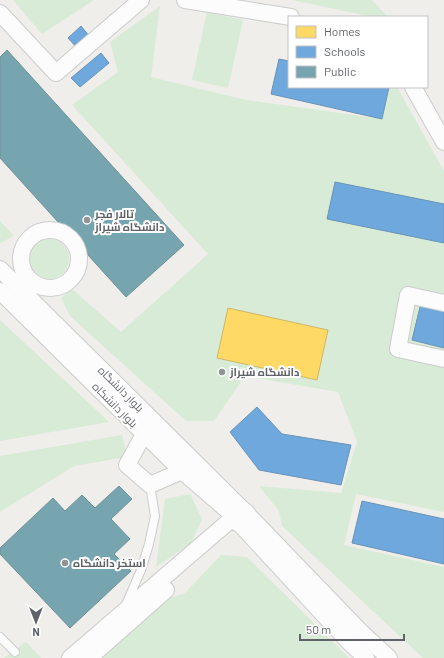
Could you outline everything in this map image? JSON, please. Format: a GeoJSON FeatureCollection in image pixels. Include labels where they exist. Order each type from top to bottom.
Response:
{"type":"FeatureCollection","features":[{"type":"Feature","properties":{"kind":"street"},"geometry":{"type":"LineString","coordinates":[[3,21],[56,73],[141,0]]}},
{"type":"Feature","properties":{"kind":"street"},"geometry":{"type":"LineString","coordinates":[[185,0],[288,17]]}},
{"type":"Feature","properties":{"kind":"street"},"geometry":{"type":"LineString","coordinates":[[414,88],[444,142]]}},
{"type":"Feature","properties":{"kind":"street","name":"بلوار دانشگاه"},"geometry":{"type":"LineString","coordinates":[[0,269],[239,518]]}},
{"type":"Feature","properties":{"kind":"street","name":"بلوار دانشکاه"},"geometry":{"type":"LineString","coordinates":[[0,291],[182,471],[239,518],[389,658]]}},
{"type":"Feature","properties":{"kind":"street"},"geometry":{"type":"LineString","coordinates":[[444,303],[408,295],[398,349],[444,359]]}},
{"type":"Feature","properties":{"kind":"street"},"geometry":{"type":"LineString","coordinates":[[144,434],[127,465],[150,485],[182,471]]}},
{"type":"Feature","properties":{"kind":"street"},"geometry":{"type":"LineString","coordinates":[[89,658],[194,557],[239,518]]}},
{"type":"Feature","properties":{"kind":"street","name":"بلوار دانشکاه"},"geometry":{"type":"LineString","coordinates":[[239,518],[348,641],[366,658]]}},
{"type":"Feature","properties":{"kind":"street"},"geometry":{"type":"LineString","coordinates":[[70,658],[122,613],[194,557]]}},
{"type":"Feature","properties":{"kind":"lane"},"geometry":{"type":"LineString","coordinates":[[122,613],[141,570],[149,544],[155,516],[150,485]]}},
{"type":"Feature","properties":{"kind":"lane"},"geometry":{"type":"LineString","coordinates":[[0,636],[15,652]]}},
{"type":"Feature","properties":{"kind":"green space"},"geometry":{"type":"Polygon","coordinates":[[[13,0],[94,0],[42,34],[13,0]]]}},
{"type":"Feature","properties":{"kind":"green space"},"geometry":{"type":"Polygon","coordinates":[[[292,0],[372,0],[387,16],[368,16],[292,0]]]}},
{"type":"Feature","properties":{"kind":"green space"},"geometry":{"type":"Polygon","coordinates":[[[160,6],[151,77],[246,100],[382,119],[389,88],[398,88],[444,171],[444,512],[356,494],[344,545],[444,567],[444,658],[423,658],[282,526],[279,511],[259,486],[341,493],[357,442],[338,392],[245,376],[214,421],[186,421],[70,316],[61,298],[72,289],[121,332],[208,254],[72,105],[118,72],[110,42],[160,6]]]}},
{"type":"Feature","properties":{"kind":"green space"},"geometry":{"type":"Polygon","coordinates":[[[207,12],[243,20],[228,88],[192,80],[207,12]]]}},
{"type":"Feature","properties":{"kind":"green space"},"geometry":{"type":"Polygon","coordinates":[[[0,221],[14,236],[0,243],[0,221]]]}},
{"type":"Feature","properties":{"kind":"green space"},"geometry":{"type":"Polygon","coordinates":[[[53,239],[60,242],[66,248],[69,259],[68,267],[60,276],[53,279],[45,279],[38,276],[30,267],[29,255],[32,248],[41,240],[53,239]]]}},
{"type":"Feature","properties":{"kind":"green space"},"geometry":{"type":"Polygon","coordinates":[[[0,320],[109,422],[0,441],[0,320]]]}},
{"type":"Feature","properties":{"kind":"green space"},"geometry":{"type":"Polygon","coordinates":[[[122,435],[127,457],[74,466],[0,512],[0,456],[122,435]]]}},
{"type":"Feature","properties":{"kind":"green space"},"geometry":{"type":"Polygon","coordinates":[[[190,494],[202,519],[191,543],[156,567],[165,499],[190,494]]]}},
{"type":"Feature","properties":{"kind":"green space"},"geometry":{"type":"Polygon","coordinates":[[[221,555],[247,557],[349,658],[102,658],[168,599],[185,593],[221,555]]]}},
{"type":"Feature","properties":{"kind":"green space"},"geometry":{"type":"Polygon","coordinates":[[[26,642],[41,658],[4,658],[26,642]]]}},
{"type":"Feature","properties":{"kind":"building: Homes"},"geometry":{"type":"Polygon","coordinates":[[[228,308],[328,330],[317,380],[217,358],[228,308]]]}},
{"type":"Feature","properties":{"kind":"building: Schools"},"geometry":{"type":"Polygon","coordinates":[[[81,26],[90,37],[78,49],[68,38],[81,26]]]}},
{"type":"Feature","properties":{"kind":"building: Schools"},"geometry":{"type":"Polygon","coordinates":[[[101,53],[109,63],[80,87],[71,78],[101,53]]]}},
{"type":"Feature","properties":{"kind":"building: Schools"},"geometry":{"type":"Polygon","coordinates":[[[279,59],[288,61],[288,88],[389,88],[382,119],[271,94],[279,59]]]}},
{"type":"Feature","properties":{"kind":"building: Schools"},"geometry":{"type":"Polygon","coordinates":[[[335,182],[444,204],[444,243],[327,219],[335,182]]]}},
{"type":"Feature","properties":{"kind":"building: Schools"},"geometry":{"type":"Polygon","coordinates":[[[421,303],[444,308],[444,348],[412,340],[421,303]]]}},
{"type":"Feature","properties":{"kind":"building: Schools"},"geometry":{"type":"Polygon","coordinates":[[[257,407],[282,434],[351,445],[341,485],[259,470],[230,432],[257,407]]]}},
{"type":"Feature","properties":{"kind":"building: Schools"},"geometry":{"type":"Polygon","coordinates":[[[362,501],[444,519],[444,564],[352,543],[362,501]]]}},
{"type":"Feature","properties":{"kind":"building: Public"},"geometry":{"type":"Polygon","coordinates":[[[7,50],[184,245],[126,297],[0,158],[0,57],[7,50]]]}},
{"type":"Feature","properties":{"kind":"building: Public","name":"استخر دانشگاه"},"geometry":{"type":"Polygon","coordinates":[[[119,486],[132,499],[111,519],[130,539],[114,554],[131,571],[70,628],[0,554],[0,548],[53,498],[65,511],[82,495],[95,508],[119,486]]]}},
{"type":"Feature","properties":{"kind":"place","name":"تالار فجر دانشگاه شیراز"},"geometry":{"type":"Point","coordinates":[87,220]}},
{"type":"Feature","properties":{"kind":"place","name":"دانشگاه شیراز"},"geometry":{"type":"Point","coordinates":[222,372]}},
{"type":"Feature","properties":{"kind":"place","name":"استخر دانشگاه"},"geometry":{"type":"Point","coordinates":[65,563]}}]}
